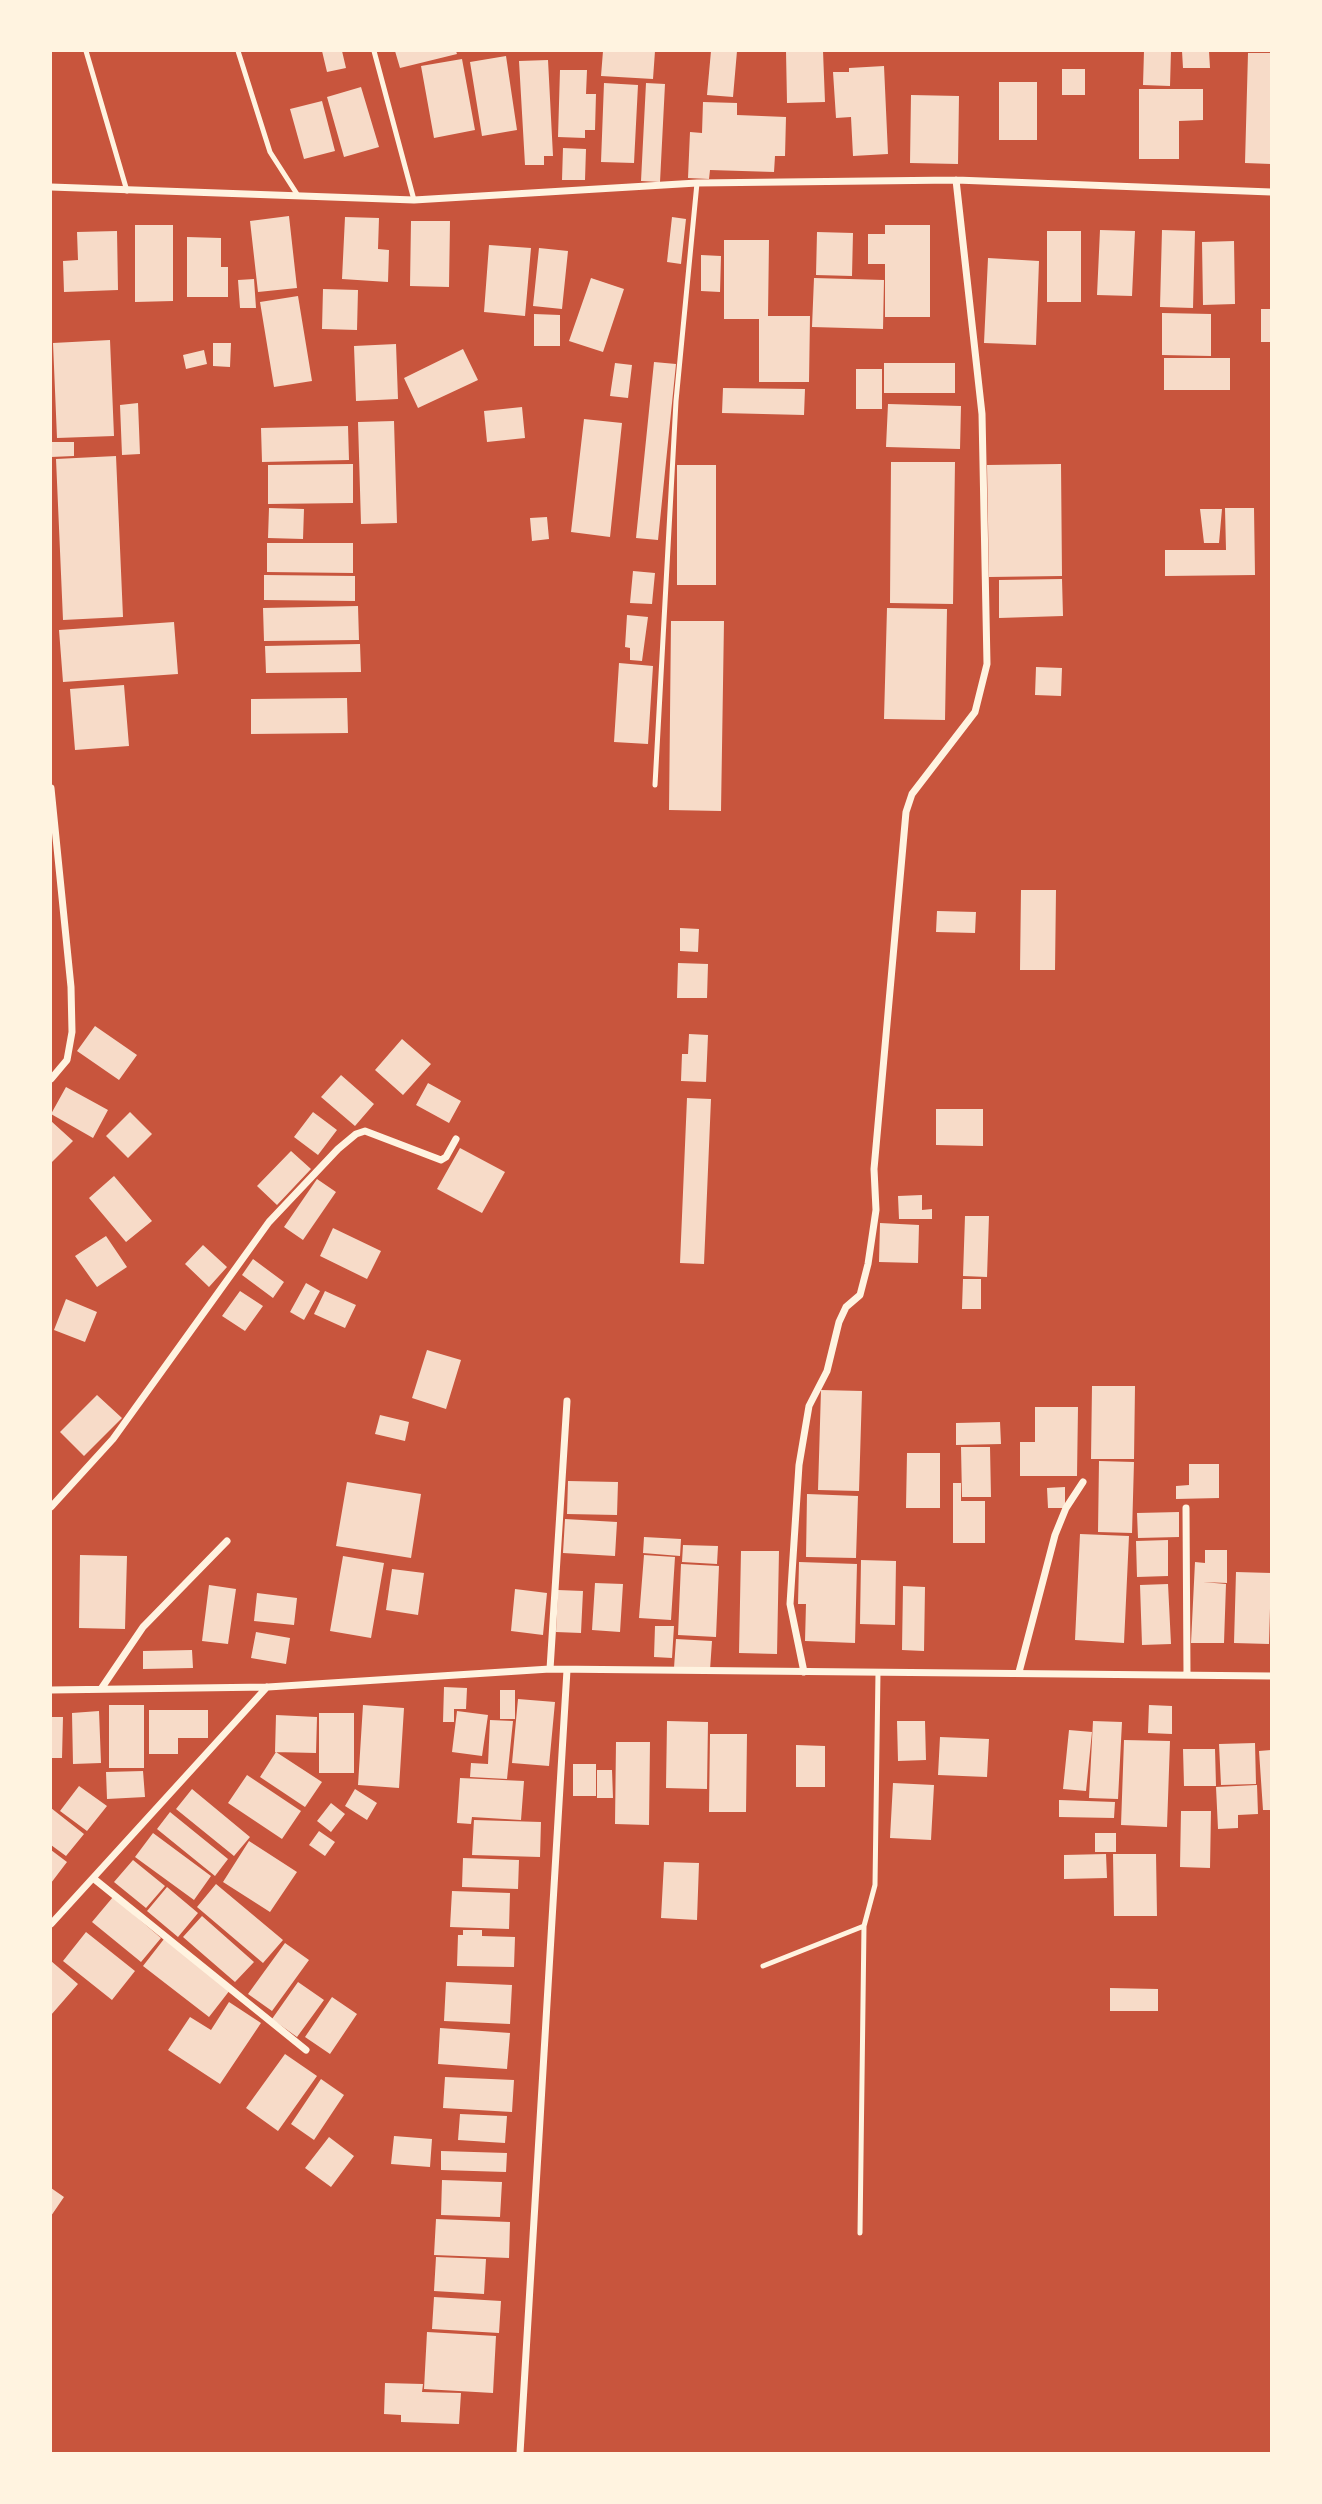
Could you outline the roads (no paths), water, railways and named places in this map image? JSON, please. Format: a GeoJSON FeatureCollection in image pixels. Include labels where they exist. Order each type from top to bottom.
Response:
{"type":"FeatureCollection","features":[{"type":"Feature","properties":{"kind":"street"},"geometry":{"type":"LineString","coordinates":[[51,187],[414,200],[697,183],[956,180],[1271,192]]}},
{"type":"Feature","properties":{"kind":"street"},"geometry":{"type":"LineString","coordinates":[[804,1672],[790,1604],[799,1465],[808,1406],[827,1371],[839,1322],[846,1307],[860,1295],[869,1264],[876,1210],[874,1169],[906,812],[912,794],[975,712],[986,671],[982,414],[956,180]]}},
{"type":"Feature","properties":{"kind":"street"},"geometry":{"type":"LineString","coordinates":[[51,789],[71,987],[72,1032],[67,1060],[51,1079]]}},
{"type":"Feature","properties":{"kind":"street"},"geometry":{"type":"LineString","coordinates":[[51,1507],[113,1439],[269,1222],[338,1149],[356,1134],[365,1131],[441,1160],[446,1157],[456,1139]]}},
{"type":"Feature","properties":{"kind":"street"},"geometry":{"type":"LineString","coordinates":[[550,1669],[567,1401]]}},
{"type":"Feature","properties":{"kind":"street"},"geometry":{"type":"LineString","coordinates":[[1019,1672],[1055,1535],[1066,1508],[1083,1482]]}},
{"type":"Feature","properties":{"kind":"street"},"geometry":{"type":"LineString","coordinates":[[1186,1508],[1187,1675]]}},
{"type":"Feature","properties":{"kind":"street"},"geometry":{"type":"LineString","coordinates":[[101,1689],[143,1627],[227,1541]]}},
{"type":"Feature","properties":{"kind":"street"},"geometry":{"type":"LineString","coordinates":[[51,1690],[268,1687],[550,1669],[1271,1676]]}},
{"type":"Feature","properties":{"kind":"street"},"geometry":{"type":"LineString","coordinates":[[520,2453],[567,1670]]}},
{"type":"Feature","properties":{"kind":"street"},"geometry":{"type":"LineString","coordinates":[[51,1924],[268,1687]]}},
{"type":"Feature","properties":{"kind":"street"},"geometry":{"type":"LineString","coordinates":[[93,1878],[306,2050]]}},
{"type":"Feature","properties":{"kind":"lane"},"geometry":{"type":"LineString","coordinates":[[86,51],[127,191]]}},
{"type":"Feature","properties":{"kind":"lane"},"geometry":{"type":"LineString","coordinates":[[238,51],[270,152],[298,194]]}},
{"type":"Feature","properties":{"kind":"lane"},"geometry":{"type":"LineString","coordinates":[[373,51],[414,200]]}},
{"type":"Feature","properties":{"kind":"lane"},"geometry":{"type":"LineString","coordinates":[[655,785],[676,401],[697,183]]}},
{"type":"Feature","properties":{"kind":"lane"},"geometry":{"type":"LineString","coordinates":[[860,2233],[864,1926],[875,1885],[878,1672]]}},
{"type":"Feature","properties":{"kind":"lane"},"geometry":{"type":"LineString","coordinates":[[763,1966],[864,1926]]}}]}
